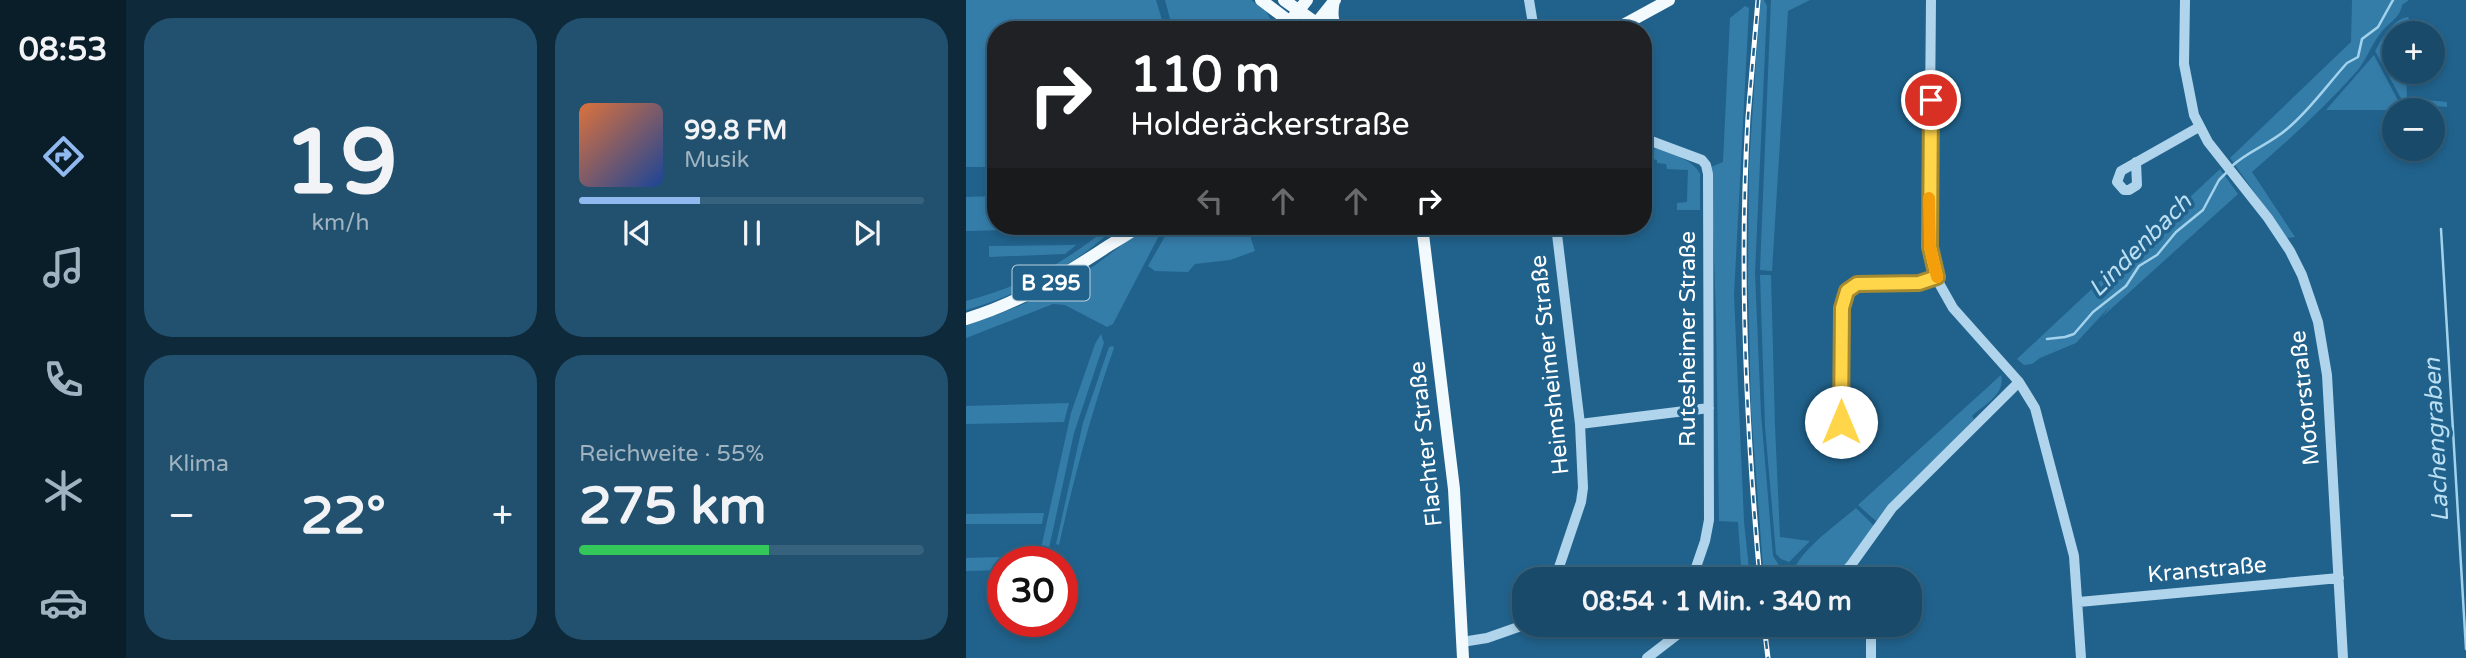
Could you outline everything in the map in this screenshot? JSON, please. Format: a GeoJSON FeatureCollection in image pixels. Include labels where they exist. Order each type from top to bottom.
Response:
{"type":"FeatureCollection","features":[{"type":"Feature","properties":{"kind":"main road"},"geometry":{"type":"LineString","coordinates":[[1261,0],[1284,21]]}},
{"type":"Feature","properties":{"kind":"main road"},"geometry":{"type":"LineString","coordinates":[[1284,0],[1303,5],[1314,21]]}},
{"type":"Feature","properties":{"kind":"main road"},"geometry":{"type":"LineString","coordinates":[[1322,21],[1334,0]]}},
{"type":"Feature","properties":{"kind":"main road"},"geometry":{"type":"LineString","coordinates":[[1333,21],[1334,0]]}},
{"type":"Feature","properties":{"kind":"main road"},"geometry":{"type":"LineString","coordinates":[[1630,21],[1669,0]]}},
{"type":"Feature","properties":{"kind":"main road"},"geometry":{"type":"LineString","coordinates":[[1294,21],[1303,5]]}},
{"type":"Feature","properties":{"kind":"main road","name":"B 295"},"geometry":{"type":"LineString","coordinates":[[1105,248],[1117,235]]}},
{"type":"Feature","properties":{"kind":"main road","name":"B 295"},"geometry":{"type":"LineString","coordinates":[[966,319],[1046,286],[1127,235]]}},
{"type":"Feature","properties":{"kind":"main road","name":"Flachter Straße"},"geometry":{"type":"LineString","coordinates":[[1423,235],[1454,489],[1462,658]]}},
{"type":"Feature","properties":{"kind":"street"},"geometry":{"type":"LineString","coordinates":[[1529,0],[1532,21]]}},
{"type":"Feature","properties":{"kind":"street"},"geometry":{"type":"LineString","coordinates":[[1931,0],[1930,247],[1937,277],[1953,308],[2019,382],[2035,408],[2074,556],[2081,658]]}},
{"type":"Feature","properties":{"kind":"street","name":"Motorstraße"},"geometry":{"type":"LineString","coordinates":[[2185,0],[2186,80],[2199,127],[2290,251],[2302,275],[2318,322],[2326,365],[2343,658]]}},
{"type":"Feature","properties":{"kind":"street"},"geometry":{"type":"LineString","coordinates":[[2136,162],[2199,127]]}},
{"type":"Feature","properties":{"kind":"street","name":"Rutesheimer Straße"},"geometry":{"type":"LineString","coordinates":[[1652,141],[1702,160],[1706,165],[1709,520],[1696,567]]}},
{"type":"Feature","properties":{"kind":"street","name":"Heimsheimer Straße"},"geometry":{"type":"LineString","coordinates":[[1557,235],[1580,424],[1583,488],[1581,502],[1559,567]]}},
{"type":"Feature","properties":{"kind":"street"},"geometry":{"type":"LineString","coordinates":[[1841,386],[1842,308],[1847,291],[1864,283],[1919,283],[1937,277]]}},
{"type":"Feature","properties":{"kind":"street"},"geometry":{"type":"LineString","coordinates":[[1849,567],[1892,508],[2019,382]]}},
{"type":"Feature","properties":{"kind":"street"},"geometry":{"type":"LineString","coordinates":[[1580,424],[1709,408]]}},
{"type":"Feature","properties":{"kind":"street","name":"Kranstraße"},"geometry":{"type":"LineString","coordinates":[[2079,601],[2339,578]]}},
{"type":"Feature","properties":{"kind":"street"},"geometry":{"type":"LineString","coordinates":[[1462,642],[1487,638],[1512,629]]}},
{"type":"Feature","properties":{"kind":"street"},"geometry":{"type":"LineString","coordinates":[[1647,658],[1672,637]]}},
{"type":"Feature","properties":{"kind":"street"},"geometry":{"type":"LineString","coordinates":[[1871,637],[1871,658]]}},
{"type":"Feature","properties":{"kind":"shaded area"},"geometry":{"type":"Polygon","coordinates":[[[966,0],[1156,0],[1162,21],[987,21],[987,167],[966,167],[966,0]]]}},
{"type":"Feature","properties":{"kind":"shaded area"},"geometry":{"type":"Polygon","coordinates":[[[1165,0],[1251,0],[1266,11],[1271,21],[1247,21],[1171,21],[1165,0]]]}},
{"type":"Feature","properties":{"kind":"shaded area"},"geometry":{"type":"Polygon","coordinates":[[[1760,0],[1764,0],[1767,6],[1755,273],[1761,414],[1773,556],[1780,567],[1763,567],[1751,409],[1749,166],[1760,0]]]}},
{"type":"Feature","properties":{"kind":"shaded area"},"geometry":{"type":"Polygon","coordinates":[[[1771,0],[1810,0],[1788,11],[1772,271],[1760,270],[1771,0]]]}},
{"type":"Feature","properties":{"kind":"shaded area"},"geometry":{"type":"Polygon","coordinates":[[[2352,0],[2409,0],[2402,5],[2399,14],[2392,21],[2382,21],[2382,31],[2345,84],[2252,172],[2295,237],[2287,238],[2230,158],[2351,42],[2352,0]]]}},
{"type":"Feature","properties":{"kind":"shaded area"},"geometry":{"type":"Polygon","coordinates":[[[1745,6],[1749,8],[1734,295],[1744,522],[1749,567],[1741,567],[1738,522],[1719,521],[1711,167],[1723,162],[1730,18],[1745,6]]]}},
{"type":"Feature","properties":{"kind":"shaded area"},"geometry":{"type":"Polygon","coordinates":[[[2382,40],[2382,64],[2375,51],[2382,40]]]}},
{"type":"Feature","properties":{"kind":"shaded area"},"geometry":{"type":"Polygon","coordinates":[[[2374,55],[2382,70],[2382,84],[2389,84],[2397,98],[2382,98],[2382,110],[2326,110],[2374,55]]]}},
{"type":"Feature","properties":{"kind":"shaded area"},"geometry":{"type":"Polygon","coordinates":[[[2393,84],[2406,84],[2407,98],[2401,98],[2393,84]]]}},
{"type":"Feature","properties":{"kind":"shaded area"},"geometry":{"type":"Polygon","coordinates":[[[1655,148],[1681,158],[1697,169],[1700,174],[1700,210],[1677,210],[1677,203],[1687,202],[1688,170],[1667,169],[1666,164],[1657,163],[1657,160],[1652,159],[1655,148]]]}},
{"type":"Feature","properties":{"kind":"shaded area"},"geometry":{"type":"Polygon","coordinates":[[[2220,169],[2238,194],[2102,317],[2111,305],[2076,343],[2032,364],[2024,365],[2017,359],[2220,169]]]}},
{"type":"Feature","properties":{"kind":"shaded area"},"geometry":{"type":"Polygon","coordinates":[[[987,196],[987,230],[966,231],[966,197],[987,196]]]}},
{"type":"Feature","properties":{"kind":"shaded area"},"geometry":{"type":"Polygon","coordinates":[[[1098,235],[1107,235],[1047,277],[1007,296],[966,310],[966,301],[1024,281],[1060,262],[1098,235]]]}},
{"type":"Feature","properties":{"kind":"shaded area"},"geometry":{"type":"Polygon","coordinates":[[[1134,235],[1159,235],[1113,324],[1107,327],[1065,305],[1053,304],[966,338],[966,325],[1016,307],[1094,266],[1134,235]]]}},
{"type":"Feature","properties":{"kind":"shaded area"},"geometry":{"type":"Polygon","coordinates":[[[1166,235],[1250,235],[1255,251],[1230,260],[1195,264],[1188,272],[1155,271],[1148,266],[1166,235]]]}},
{"type":"Feature","properties":{"kind":"shaded area"},"geometry":{"type":"Polygon","coordinates":[[[1076,245],[1065,254],[989,257],[989,246],[1076,245]]]}},
{"type":"Feature","properties":{"kind":"shaded area"},"geometry":{"type":"Polygon","coordinates":[[[1760,275],[1771,275],[1780,537],[1810,541],[1789,562],[1776,554],[1765,426],[1760,275]]]}},
{"type":"Feature","properties":{"kind":"shaded area"},"geometry":{"type":"Polygon","coordinates":[[[1101,334],[1104,343],[1074,433],[1049,546],[1042,546],[1071,413],[1101,334]]]}},
{"type":"Feature","properties":{"kind":"shaded area"},"geometry":{"type":"Polygon","coordinates":[[[1113,346],[1059,545],[1056,544],[1083,423],[1109,347],[1113,346]]]}},
{"type":"Feature","properties":{"kind":"shaded area"},"geometry":{"type":"Polygon","coordinates":[[[2001,375],[2000,388],[1993,399],[1972,416],[1974,419],[1876,521],[1858,505],[2001,375]]]}},
{"type":"Feature","properties":{"kind":"shaded area"},"geometry":{"type":"Polygon","coordinates":[[[1069,403],[1064,422],[966,424],[966,406],[1069,403]]]}},
{"type":"Feature","properties":{"kind":"shaded area"},"geometry":{"type":"Polygon","coordinates":[[[1856,508],[1875,527],[1843,567],[1796,567],[1807,550],[1856,508]]]}},
{"type":"Feature","properties":{"kind":"shaded area"},"geometry":{"type":"Polygon","coordinates":[[[1044,513],[1042,524],[966,524],[966,514],[1044,513]]]}},
{"type":"Feature","properties":{"kind":"shaded area"},"geometry":{"type":"Polygon","coordinates":[[[987,557],[987,570],[966,571],[966,558],[987,557]]]}},
{"type":"Feature","properties":{"kind":"waterway","name":"Lindenbach"},"geometry":{"type":"LineString","coordinates":[[2232,166],[2280,134],[2303,114],[2347,63],[2358,57],[2362,39],[2378,27],[2393,0]]}},
{"type":"Feature","properties":{"kind":"waterway","name":"Lindenbach"},"geometry":{"type":"LineString","coordinates":[[2047,339],[2074,334],[2093,312],[2126,286],[2139,266],[2157,255],[2176,232],[2203,210],[2219,180],[2228,171]]}},
{"type":"Feature","properties":{"kind":"waterway","name":"Lachengraben"},"geometry":{"type":"LineString","coordinates":[[2441,229],[2466,649]]}},
{"type":"Feature","properties":{"kind":"railway"},"geometry":{"type":"LineString","coordinates":[[1758,0],[1745,175],[1744,290],[1751,464],[1759,567]]}},
{"type":"Feature","properties":{"kind":"railway"},"geometry":{"type":"LineString","coordinates":[[1765,637],[1768,658]]}},
{"type":"Feature","properties":{"kind":"slow traffic"},"geometry":{"type":"LineString","coordinates":[[1929,198],[1930,247],[1937,277]]}},
{"type":"Feature","properties":{"kind":"route"},"geometry":{"type":"LineString","coordinates":[[1841,422],[1842,308],[1847,291],[1864,283],[1919,283],[1937,277],[1930,247],[1931,100]]}}]}
